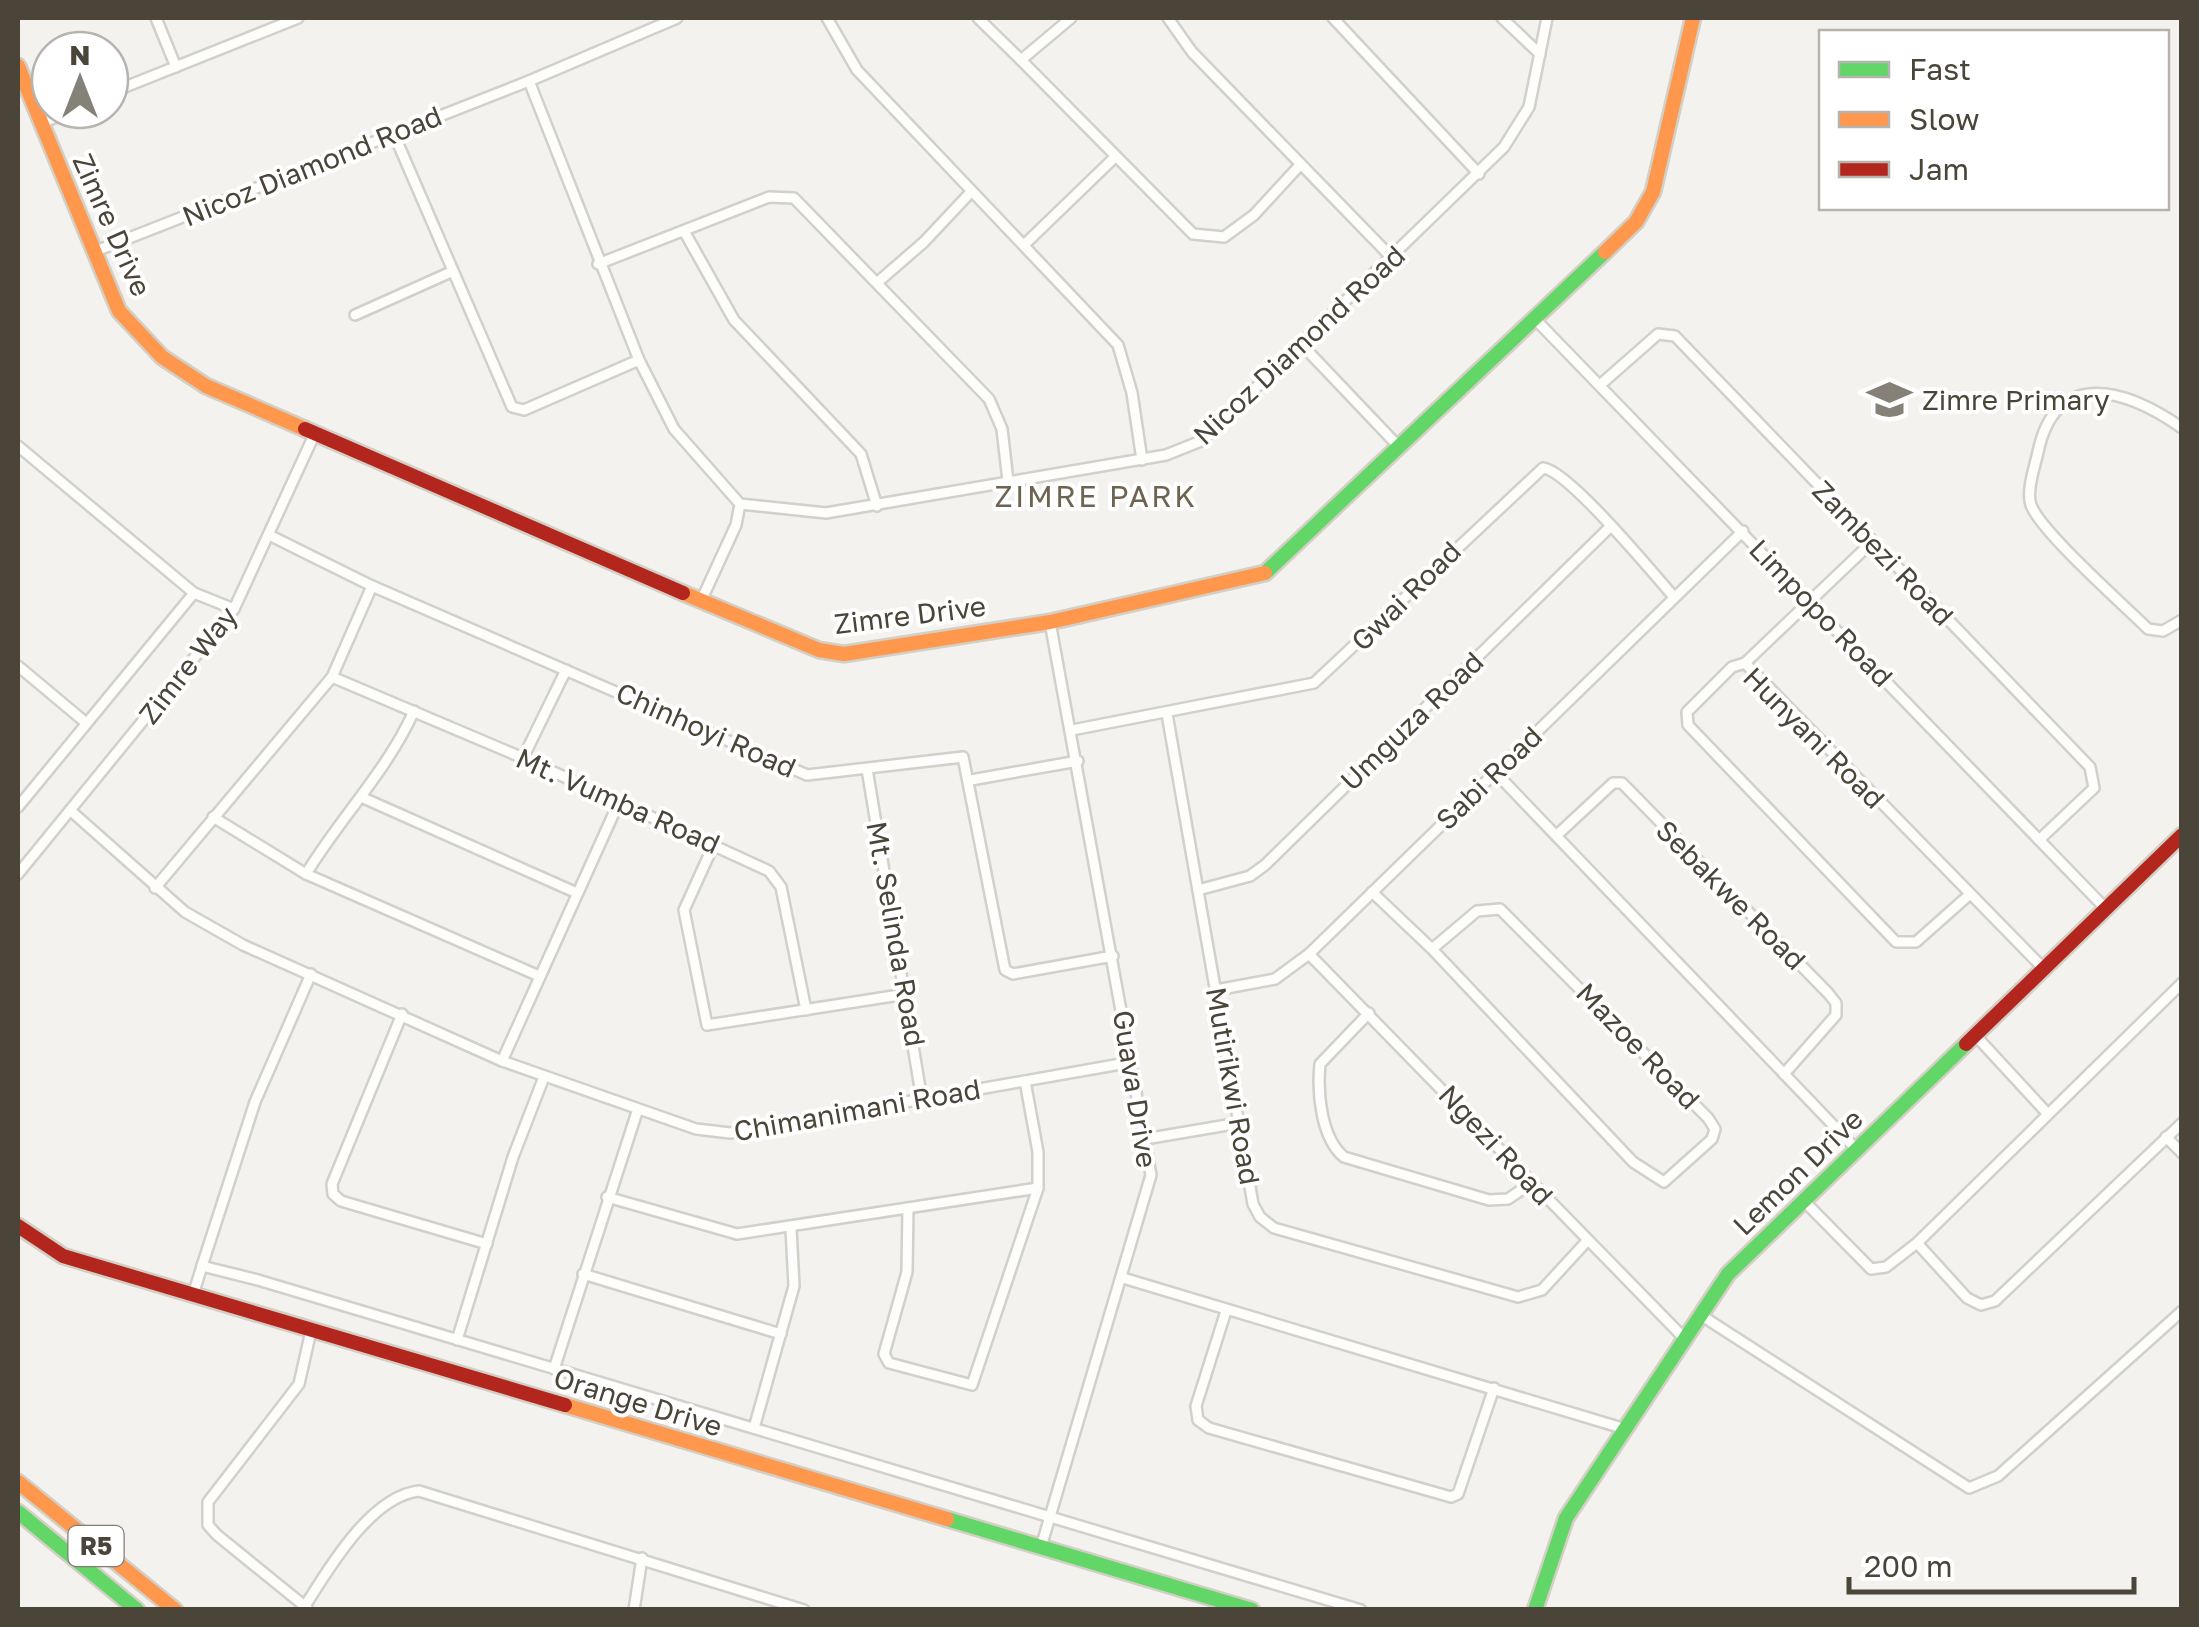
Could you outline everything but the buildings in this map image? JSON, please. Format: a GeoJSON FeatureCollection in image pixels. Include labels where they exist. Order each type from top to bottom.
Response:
{"type":"FeatureCollection","features":[{"type":"Feature","properties":{"kind":"main road","name":"Zimre Drive"},"geometry":{"type":"LineString","coordinates":[[43,130],[119,311],[162,357],[206,386],[316,430],[701,601],[819,650],[844,654],[1050,622],[1262,576],[1636,222],[1654,192],[1693,18]]}},
{"type":"Feature","properties":{"kind":"main road","name":"Zimre Drive"},"geometry":{"type":"LineString","coordinates":[[18,66],[30,98]]}},
{"type":"Feature","properties":{"kind":"main road","name":"Lemon Drive"},"geometry":{"type":"LineString","coordinates":[[1536,1610],[1566,1518],[1622,1428],[1728,1274],[2182,834]]}},
{"type":"Feature","properties":{"kind":"main road","name":"Orange Drive"},"geometry":{"type":"LineString","coordinates":[[18,1226],[64,1256],[1041,1547],[1221,1605],[1252,1610]]}},
{"type":"Feature","properties":{"kind":"main road","name":"R5"},"geometry":{"type":"LineString","coordinates":[[18,1482],[176,1610]]}},
{"type":"Feature","properties":{"kind":"main road","name":"R5"},"geometry":{"type":"LineString","coordinates":[[18,1512],[137,1610]]}},
{"type":"Feature","properties":{"kind":"street"},"geometry":{"type":"LineString","coordinates":[[156,18],[176,66]]}},
{"type":"Feature","properties":{"kind":"street"},"geometry":{"type":"LineString","coordinates":[[130,85],[298,18]]}},
{"type":"Feature","properties":{"kind":"street","name":"Nicoz Diamond Road"},"geometry":{"type":"LineString","coordinates":[[96,251],[529,81],[678,18]]}},
{"type":"Feature","properties":{"kind":"street"},"geometry":{"type":"LineString","coordinates":[[827,18],[857,70],[970,193],[1118,344],[1132,393],[1142,460]]}},
{"type":"Feature","properties":{"kind":"street"},"geometry":{"type":"LineString","coordinates":[[978,18],[1193,234],[1224,237],[1254,215],[1300,165]]}},
{"type":"Feature","properties":{"kind":"street"},"geometry":{"type":"LineString","coordinates":[[1021,60],[1071,18]]}},
{"type":"Feature","properties":{"kind":"street"},"geometry":{"type":"LineString","coordinates":[[1168,18],[1192,52],[1393,258]]}},
{"type":"Feature","properties":{"kind":"street"},"geometry":{"type":"LineString","coordinates":[[1333,18],[1479,174]]}},
{"type":"Feature","properties":{"kind":"street"},"geometry":{"type":"LineString","coordinates":[[1502,18],[1540,54]]}},
{"type":"Feature","properties":{"kind":"street","name":"Nicoz Diamond Road"},"geometry":{"type":"LineString","coordinates":[[740,504],[826,513],[1142,460],[1200,442],[1479,174],[1521,124],[1547,18]]}},
{"type":"Feature","properties":{"kind":"street"},"geometry":{"type":"LineString","coordinates":[[529,81],[639,360],[674,429],[740,504],[736,526],[701,601]]}},
{"type":"Feature","properties":{"kind":"street"},"geometry":{"type":"LineString","coordinates":[[392,132],[512,407],[524,410],[639,360]]}},
{"type":"Feature","properties":{"kind":"street"},"geometry":{"type":"LineString","coordinates":[[1024,246],[1114,158]]}},
{"type":"Feature","properties":{"kind":"street"},"geometry":{"type":"LineString","coordinates":[[879,281],[924,242],[970,193]]}},
{"type":"Feature","properties":{"kind":"street"},"geometry":{"type":"LineString","coordinates":[[598,264],[769,198],[794,198],[879,281],[989,399],[1002,430],[1008,480]]}},
{"type":"Feature","properties":{"kind":"street"},"geometry":{"type":"LineString","coordinates":[[684,231],[734,320],[862,454],[877,506]]}},
{"type":"Feature","properties":{"kind":"street"},"geometry":{"type":"LineString","coordinates":[[355,315],[451,272]]}},
{"type":"Feature","properties":{"kind":"street","name":"Limpopo Road"},"geometry":{"type":"LineString","coordinates":[[1536,320],[2105,908]]}},
{"type":"Feature","properties":{"kind":"street","name":"Zambezi Road"},"geometry":{"type":"LineString","coordinates":[[1600,385],[1658,334],[1670,333],[1872,542],[2094,773],[2096,781],[2088,795],[2039,840]]}},
{"type":"Feature","properties":{"kind":"street"},"geometry":{"type":"LineString","coordinates":[[1303,346],[1400,448]]}},
{"type":"Feature","properties":{"kind":"street"},"geometry":{"type":"LineString","coordinates":[[2182,428],[2136,399],[2098,394],[2070,399],[2048,416],[2030,498],[2046,525],[2148,629],[2163,631],[2182,620]]}},
{"type":"Feature","properties":{"kind":"street","name":"Zimre Way"},"geometry":{"type":"LineString","coordinates":[[18,874],[234,609],[316,430]]}},
{"type":"Feature","properties":{"kind":"street"},"geometry":{"type":"LineString","coordinates":[[18,446],[194,593],[234,609]]}},
{"type":"Feature","properties":{"kind":"street","name":"Gwai Road"},"geometry":{"type":"LineString","coordinates":[[1072,730],[1314,683],[1538,469],[1554,470],[1674,597]]}},
{"type":"Feature","properties":{"kind":"street","name":"Umguza Road"},"geometry":{"type":"LineString","coordinates":[[1198,890],[1250,876],[1265,865],[1611,526]]}},
{"type":"Feature","properties":{"kind":"street","name":"Sabi Road"},"geometry":{"type":"LineString","coordinates":[[1216,990],[1274,979],[1309,954],[1743,531]]}},
{"type":"Feature","properties":{"kind":"street","name":"Chinhoyi Road"},"geometry":{"type":"LineString","coordinates":[[269,536],[372,586],[807,775],[957,754],[966,762],[971,780]]}},
{"type":"Feature","properties":{"kind":"street"},"geometry":{"type":"LineString","coordinates":[[1745,664],[1872,542]]}},
{"type":"Feature","properties":{"kind":"street"},"geometry":{"type":"LineString","coordinates":[[154,888],[332,677],[372,586]]}},
{"type":"Feature","properties":{"kind":"street"},"geometry":{"type":"LineString","coordinates":[[18,807],[84,722],[194,593]]}},
{"type":"Feature","properties":{"kind":"street","name":"Guava Drive"},"geometry":{"type":"LineString","coordinates":[[1041,1547],[1150,1186],[1132,1062],[1050,622]]}},
{"type":"Feature","properties":{"kind":"street","name":"Hunyani Road"},"geometry":{"type":"LineString","coordinates":[[1969,895],[1916,942],[1896,942],[1688,725],[1687,712],[1732,667],[1745,664],[2043,968]]}},
{"type":"Feature","properties":{"kind":"street"},"geometry":{"type":"LineString","coordinates":[[18,666],[84,722]]}},
{"type":"Feature","properties":{"kind":"street"},"geometry":{"type":"LineString","coordinates":[[523,758],[566,670]]}},
{"type":"Feature","properties":{"kind":"street","name":"Mt. Vumba Road"},"geometry":{"type":"LineString","coordinates":[[332,677],[523,758],[770,872],[780,888],[806,1010]]}},
{"type":"Feature","properties":{"kind":"street"},"geometry":{"type":"LineString","coordinates":[[306,874],[400,742],[414,711]]}},
{"type":"Feature","properties":{"kind":"street","name":"Mutirikwi Road"},"geometry":{"type":"LineString","coordinates":[[1167,714],[1253,1204],[1274,1228],[1518,1297],[1542,1290],[1587,1241]]}},
{"type":"Feature","properties":{"kind":"street"},"geometry":{"type":"LineString","coordinates":[[1078,761],[971,780],[1005,970],[1013,974],[1113,956]]}},
{"type":"Feature","properties":{"kind":"street","name":"Mt. Selinda Road"},"geometry":{"type":"LineString","coordinates":[[867,769],[922,1100]]}},
{"type":"Feature","properties":{"kind":"street"},"geometry":{"type":"LineString","coordinates":[[1495,772],[1857,1150]]}},
{"type":"Feature","properties":{"kind":"street","name":"Sebakwe Road"},"geometry":{"type":"LineString","coordinates":[[1557,835],[1613,783],[1622,783],[1828,993],[1836,1004],[1836,1016],[1784,1074]]}},
{"type":"Feature","properties":{"kind":"street"},"geometry":{"type":"LineString","coordinates":[[361,797],[577,893]]}},
{"type":"Feature","properties":{"kind":"street"},"geometry":{"type":"LineString","coordinates":[[502,1061],[618,804]]}},
{"type":"Feature","properties":{"kind":"street","name":"Chimanimani Road"},"geometry":{"type":"LineString","coordinates":[[71,811],[184,912],[243,944],[502,1061],[636,1112],[716,1134],[1132,1062]]}},
{"type":"Feature","properties":{"kind":"street"},"geometry":{"type":"LineString","coordinates":[[212,817],[306,874],[540,976]]}},
{"type":"Feature","properties":{"kind":"street"},"geometry":{"type":"LineString","coordinates":[[714,844],[684,910],[705,1023],[715,1027],[906,994]]}},
{"type":"Feature","properties":{"kind":"street","name":"Mazoe Road"},"geometry":{"type":"LineString","coordinates":[[1372,892],[1645,1170],[1664,1182],[1712,1138],[1715,1129],[1708,1118],[1500,909],[1477,912],[1432,949]]}},
{"type":"Feature","properties":{"kind":"street","name":"Ngezi Road"},"geometry":{"type":"LineString","coordinates":[[1309,954],[1683,1337]]}},
{"type":"Feature","properties":{"kind":"street"},"geometry":{"type":"LineString","coordinates":[[193,1295],[255,1102],[311,974]]}},
{"type":"Feature","properties":{"kind":"street"},"geometry":{"type":"LineString","coordinates":[[1804,1201],[1875,1270],[1917,1243],[2182,982]]}},
{"type":"Feature","properties":{"kind":"street"},"geometry":{"type":"LineString","coordinates":[[402,1014],[332,1184],[333,1194],[340,1201],[487,1244]]}},
{"type":"Feature","properties":{"kind":"street"},"geometry":{"type":"LineString","coordinates":[[1369,1014],[1320,1064],[1322,1104],[1334,1149],[1344,1157],[1488,1200],[1508,1199],[1530,1184]]}},
{"type":"Feature","properties":{"kind":"street"},"geometry":{"type":"LineString","coordinates":[[1975,1035],[2046,1112]]}},
{"type":"Feature","properties":{"kind":"street"},"geometry":{"type":"LineString","coordinates":[[457,1340],[544,1077]]}},
{"type":"Feature","properties":{"kind":"street"},"geometry":{"type":"LineString","coordinates":[[908,1208],[907,1272],[884,1354],[889,1362],[965,1386],[976,1380],[1038,1188],[1038,1152],[1026,1081]]}},
{"type":"Feature","properties":{"kind":"street"},"geometry":{"type":"LineString","coordinates":[[554,1369],[636,1112]]}},
{"type":"Feature","properties":{"kind":"street"},"geometry":{"type":"LineString","coordinates":[[1917,1243],[1966,1298],[1987,1304],[2182,1123]]}},
{"type":"Feature","properties":{"kind":"street"},"geometry":{"type":"LineString","coordinates":[[1145,1139],[1239,1124]]}},
{"type":"Feature","properties":{"kind":"street"},"geometry":{"type":"LineString","coordinates":[[2166,1138],[2182,1154]]}},
{"type":"Feature","properties":{"kind":"street"},"geometry":{"type":"LineString","coordinates":[[607,1197],[738,1234],[791,1229],[1038,1188]]}},
{"type":"Feature","properties":{"kind":"street"},"geometry":{"type":"LineString","coordinates":[[754,1428],[794,1286],[791,1229]]}},
{"type":"Feature","properties":{"kind":"street"},"geometry":{"type":"LineString","coordinates":[[202,1266],[1362,1610]]}},
{"type":"Feature","properties":{"kind":"street"},"geometry":{"type":"LineString","coordinates":[[583,1274],[781,1334]]}},
{"type":"Feature","properties":{"kind":"street"},"geometry":{"type":"LineString","coordinates":[[1124,1278],[1226,1312],[1622,1428]]}},
{"type":"Feature","properties":{"kind":"street"},"geometry":{"type":"LineString","coordinates":[[1699,1314],[1969,1488],[1998,1476],[2182,1310]]}},
{"type":"Feature","properties":{"kind":"street"},"geometry":{"type":"LineString","coordinates":[[1226,1312],[1196,1406],[1198,1420],[1209,1428],[1312,1460],[1452,1497],[1458,1494],[1494,1388]]}},
{"type":"Feature","properties":{"kind":"street"},"geometry":{"type":"LineString","coordinates":[[311,1331],[298,1384],[208,1502],[206,1512],[208,1525],[216,1535],[307,1608],[333,1561],[389,1499],[403,1492],[419,1491],[770,1596],[804,1610]]}},
{"type":"Feature","properties":{"kind":"street"},"geometry":{"type":"LineString","coordinates":[[634,1610],[642,1558]]}},
{"type":"Feature","properties":{"kind":"street"},"geometry":{"type":"LineString","coordinates":[[764,1610],[770,1596]]}},
{"type":"Feature","properties":{"kind":"traffic: fast"},"geometry":{"type":"LineString","coordinates":[[1265,573],[1605,252]]}},
{"type":"Feature","properties":{"kind":"traffic: fast"},"geometry":{"type":"LineString","coordinates":[[1535,1610],[1566,1518],[1728,1274],[1966,1044]]}},
{"type":"Feature","properties":{"kind":"traffic: fast"},"geometry":{"type":"LineString","coordinates":[[18,1512],[137,1610]]}},
{"type":"Feature","properties":{"kind":"traffic: fast"},"geometry":{"type":"LineString","coordinates":[[947,1519],[1252,1610]]}},
{"type":"Feature","properties":{"kind":"traffic: slow"},"geometry":{"type":"LineString","coordinates":[[1605,252],[1636,222],[1653,192],[1693,18]]}},
{"type":"Feature","properties":{"kind":"traffic: slow"},"geometry":{"type":"LineString","coordinates":[[18,66],[119,311],[162,357],[206,386],[305,429]]}},
{"type":"Feature","properties":{"kind":"traffic: slow"},"geometry":{"type":"LineString","coordinates":[[683,593],[819,650],[844,654],[1050,622],[1265,573]]}},
{"type":"Feature","properties":{"kind":"traffic: slow"},"geometry":{"type":"LineString","coordinates":[[565,1405],[947,1519]]}},
{"type":"Feature","properties":{"kind":"traffic: slow"},"geometry":{"type":"LineString","coordinates":[[18,1482],[175,1610]]}},
{"type":"Feature","properties":{"kind":"traffic: jam"},"geometry":{"type":"LineString","coordinates":[[305,429],[683,593]]}},
{"type":"Feature","properties":{"kind":"traffic: jam"},"geometry":{"type":"LineString","coordinates":[[1966,1044],[2182,835]]}},
{"type":"Feature","properties":{"kind":"traffic: jam"},"geometry":{"type":"LineString","coordinates":[[18,1226],[63,1256],[565,1405]]}},
{"type":"Feature","properties":{"kind":"place","name":"Zimre Primary"},"geometry":{"type":"Point","coordinates":[1889,400]}},
{"type":"Feature","properties":{"kind":"district","name":"ZIMRE PARK"},"geometry":{"type":"Point","coordinates":[1096,497]}}]}
